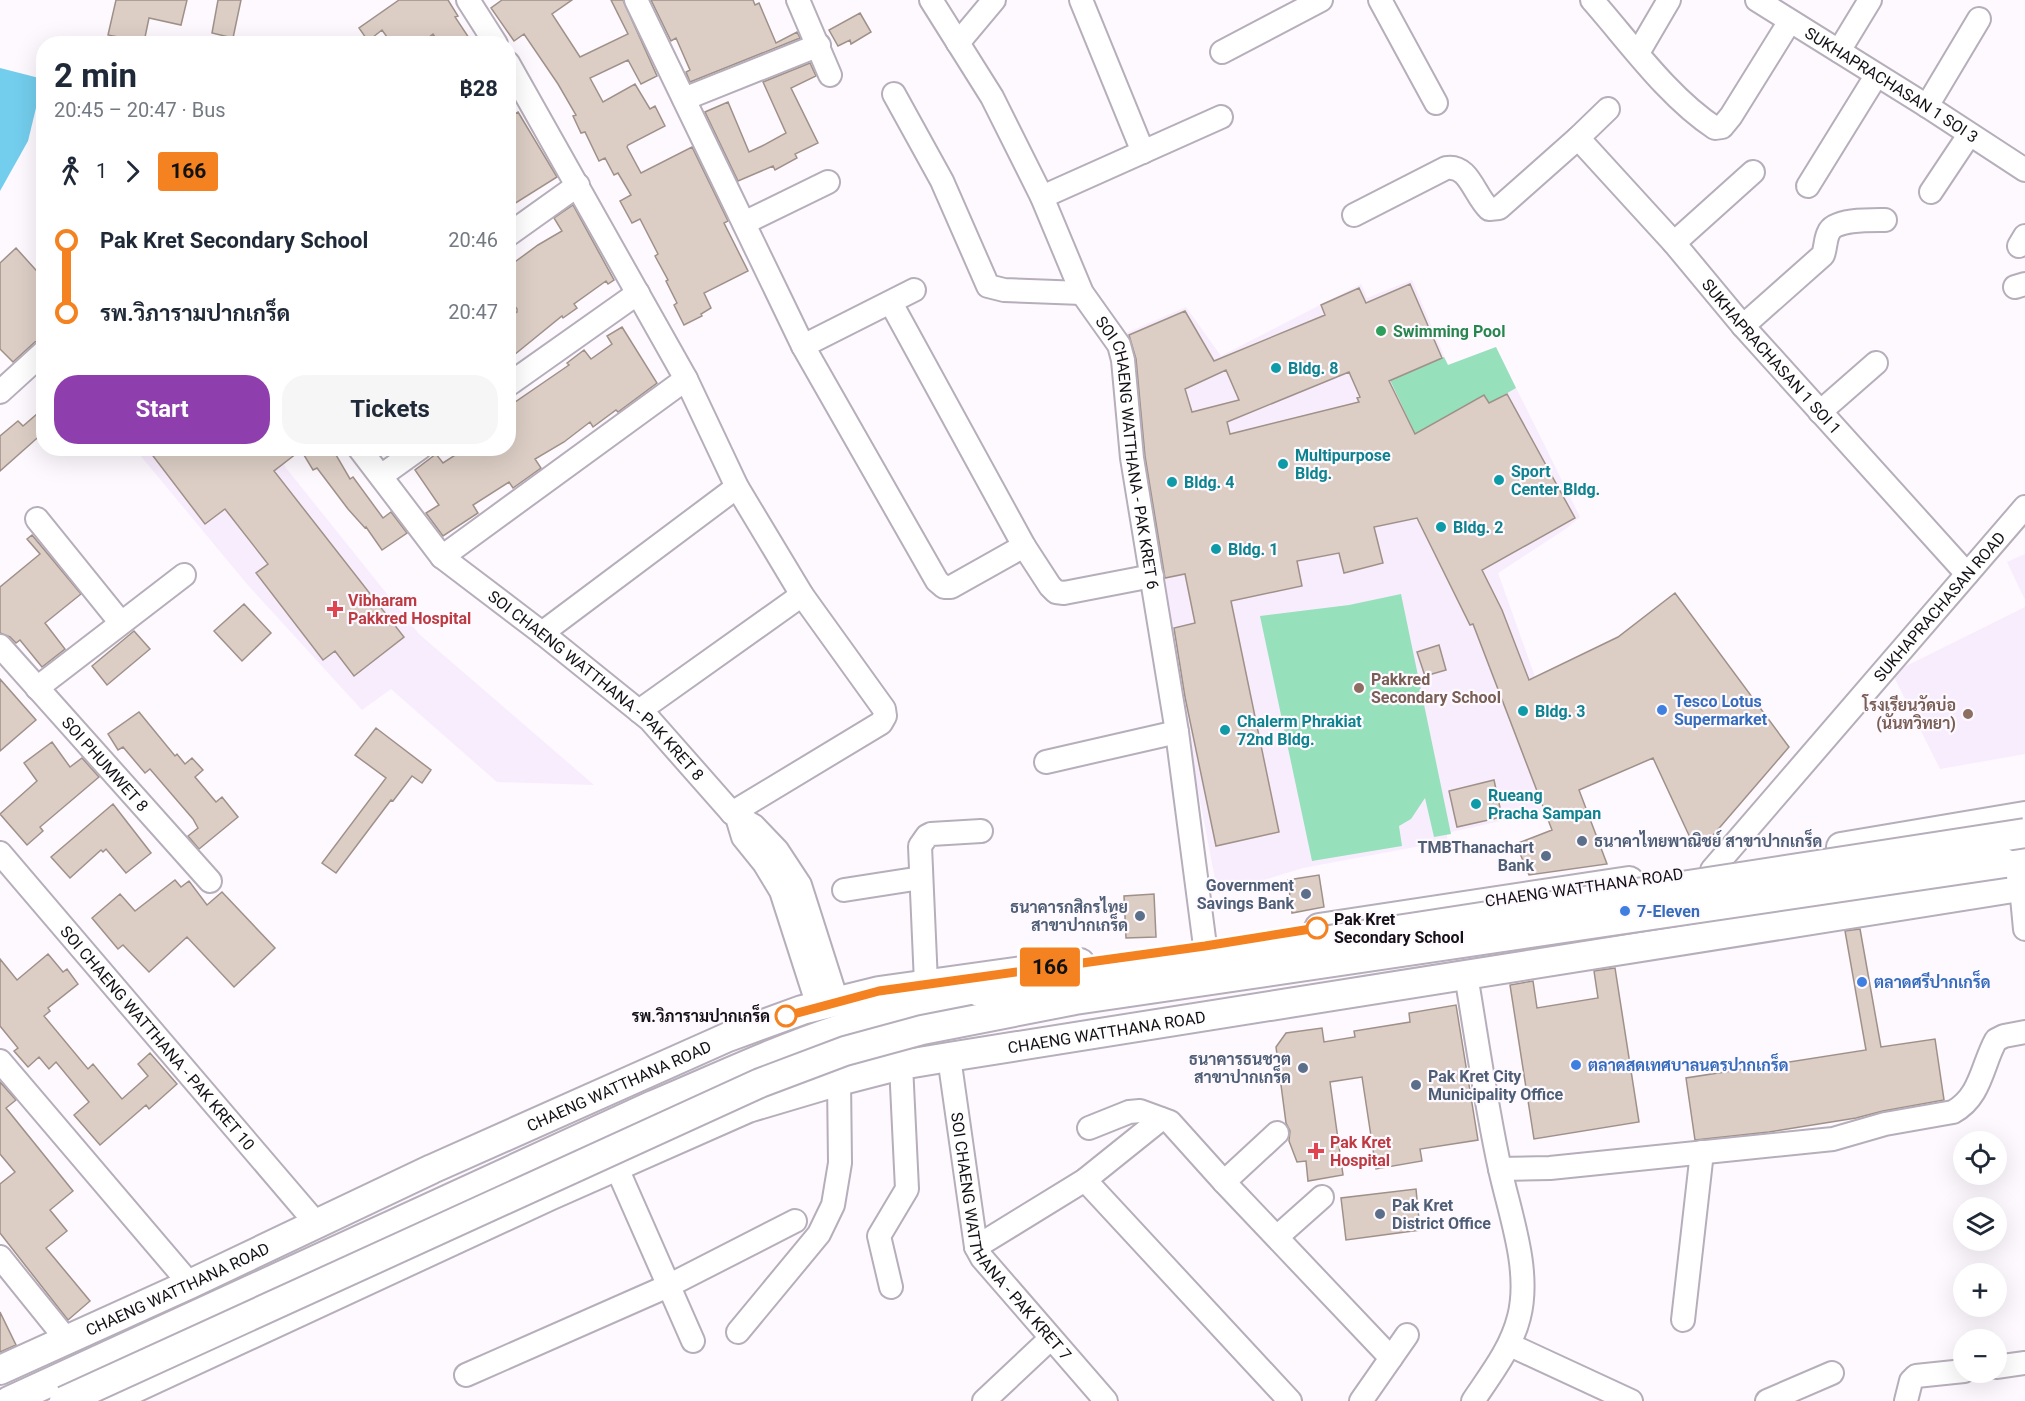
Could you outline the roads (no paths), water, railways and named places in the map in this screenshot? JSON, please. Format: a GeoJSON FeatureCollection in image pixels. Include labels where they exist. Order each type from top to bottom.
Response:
{"type":"FeatureCollection","features":[{"type":"Feature","properties":{"kind":"main road","name":"CHAENG WATTHANA ROAD"},"geometry":{"type":"LineString","coordinates":[[0,1370],[190,1284],[324,1228],[693,1052],[762,1024],[828,1004],[879,991],[1205,946],[1517,896],[1712,870],[2025,816]]}},
{"type":"Feature","properties":{"kind":"main road","name":"CHAENG WATTHANA ROAD"},"geometry":{"type":"LineString","coordinates":[[9,1401],[651,1106],[750,1064],[847,1027],[906,1009],[979,992],[2025,833]]}},
{"type":"Feature","properties":{"kind":"main road"},"geometry":{"type":"LineString","coordinates":[[1712,870],[1716,935]]}},
{"type":"Feature","properties":{"kind":"main road","name":"CHAENG WATTHANA ROAD"},"geometry":{"type":"LineString","coordinates":[[113,1400],[616,1166],[748,1108],[839,1081],[901,1065],[949,1057],[1716,935],[2019,874]]}},
{"type":"Feature","properties":{"kind":"main road"},"geometry":{"type":"LineString","coordinates":[[748,1108],[842,1067],[899,1048],[1051,1022],[1758,912],[1893,895],[2019,874]]}},
{"type":"Feature","properties":{"kind":"main road"},"geometry":{"type":"LineString","coordinates":[[64,1401],[760,1083],[844,1052],[922,1030],[1075,999],[2019,874]]}},
{"type":"Feature","properties":{"kind":"main road"},"geometry":{"type":"LineString","coordinates":[[0,1381],[324,1228],[720,1057],[812,1020],[861,1005],[979,992]]}},
{"type":"Feature","properties":{"kind":"street"},"geometry":{"type":"LineString","coordinates":[[636,0],[803,346],[937,581],[944,587],[951,587],[1024,546]]}},
{"type":"Feature","properties":{"kind":"street"},"geometry":{"type":"LineString","coordinates":[[798,0],[830,75]]}},
{"type":"Feature","properties":{"kind":"street","name":"SOI CHAENG WATTHANA - PAK KRET 6"},"geometry":{"type":"LineString","coordinates":[[931,0],[992,97],[1042,196],[1082,293],[1119,345],[1123,360],[1132,458],[1177,732],[1205,946]]}},
{"type":"Feature","properties":{"kind":"street"},"geometry":{"type":"LineString","coordinates":[[958,43],[994,0]]}},
{"type":"Feature","properties":{"kind":"street"},"geometry":{"type":"LineString","coordinates":[[1081,0],[1143,152]]}},
{"type":"Feature","properties":{"kind":"street"},"geometry":{"type":"LineString","coordinates":[[1222,52],[1321,0]]}},
{"type":"Feature","properties":{"kind":"street"},"geometry":{"type":"LineString","coordinates":[[1380,0],[1436,103]]}},
{"type":"Feature","properties":{"kind":"street"},"geometry":{"type":"LineString","coordinates":[[1592,0],[1676,94],[1715,128],[1722,127],[1731,116],[1790,21]]}},
{"type":"Feature","properties":{"kind":"street"},"geometry":{"type":"LineString","coordinates":[[1638,53],[1669,0]]}},
{"type":"Feature","properties":{"kind":"street","name":"SUKHAPRACHASAN 1 SOI 3"},"geometry":{"type":"LineString","coordinates":[[1758,0],[1969,135],[2023,164]]}},
{"type":"Feature","properties":{"kind":"street"},"geometry":{"type":"LineString","coordinates":[[1839,51],[1870,0]]}},
{"type":"Feature","properties":{"kind":"street"},"geometry":{"type":"LineString","coordinates":[[477,3],[492,36]]}},
{"type":"Feature","properties":{"kind":"street"},"geometry":{"type":"LineString","coordinates":[[1927,106],[1979,19]]}},
{"type":"Feature","properties":{"kind":"street"},"geometry":{"type":"LineString","coordinates":[[684,99],[819,45]]}},
{"type":"Feature","properties":{"kind":"street"},"geometry":{"type":"LineString","coordinates":[[1808,186],[1876,76]]}},
{"type":"Feature","properties":{"kind":"street"},"geometry":{"type":"LineString","coordinates":[[516,80],[578,185],[686,379],[737,487],[802,595],[884,709],[885,716],[881,723],[735,815]]}},
{"type":"Feature","properties":{"kind":"street"},"geometry":{"type":"LineString","coordinates":[[894,94],[942,181],[988,286],[1004,290],[1082,293]]}},
{"type":"Feature","properties":{"kind":"street"},"geometry":{"type":"LineString","coordinates":[[1354,215],[1454,166],[1463,170],[1481,201],[1489,208],[1499,208],[1608,109]]}},
{"type":"Feature","properties":{"kind":"street"},"geometry":{"type":"LineString","coordinates":[[1042,196],[1221,117]]}},
{"type":"Feature","properties":{"kind":"street"},"geometry":{"type":"LineString","coordinates":[[1931,192],[1969,135]]}},
{"type":"Feature","properties":{"kind":"street","name":"SUKHAPRACHASAN 1 SOI 1"},"geometry":{"type":"LineString","coordinates":[[1578,138],[1674,243],[1743,326],[1967,574]]}},
{"type":"Feature","properties":{"kind":"street"},"geometry":{"type":"LineString","coordinates":[[1674,243],[1753,172]]}},
{"type":"Feature","properties":{"kind":"street"},"geometry":{"type":"LineString","coordinates":[[744,224],[828,182]]}},
{"type":"Feature","properties":{"kind":"street"},"geometry":{"type":"LineString","coordinates":[[516,229],[578,185]]}},
{"type":"Feature","properties":{"kind":"street"},"geometry":{"type":"LineString","coordinates":[[1743,326],[1822,255],[1827,247],[1828,231],[1833,226],[1866,220],[1885,220]]}},
{"type":"Feature","properties":{"kind":"street"},"geometry":{"type":"LineString","coordinates":[[803,346],[914,290]]}},
{"type":"Feature","properties":{"kind":"street"},"geometry":{"type":"LineString","coordinates":[[516,379],[638,293]]}},
{"type":"Feature","properties":{"kind":"street"},"geometry":{"type":"LineString","coordinates":[[891,303],[1024,546],[1056,592],[1064,593],[1152,576]]}},
{"type":"Feature","properties":{"kind":"street"},"geometry":{"type":"LineString","coordinates":[[0,391],[36,359]]}},
{"type":"Feature","properties":{"kind":"street"},"geometry":{"type":"LineString","coordinates":[[1820,412],[1876,363]]}},
{"type":"Feature","properties":{"kind":"street"},"geometry":{"type":"LineString","coordinates":[[442,556],[686,379]]}},
{"type":"Feature","properties":{"kind":"street","name":"SOI CHAENG WATTHANA - PAK KRET 8"},"geometry":{"type":"LineString","coordinates":[[365,456],[442,556],[650,720],[735,815],[743,837],[764,863],[781,891],[828,1004]]}},
{"type":"Feature","properties":{"kind":"street"},"geometry":{"type":"LineString","coordinates":[[381,476],[409,456]]}},
{"type":"Feature","properties":{"kind":"street"},"geometry":{"type":"LineString","coordinates":[[542,633],[737,487]]}},
{"type":"Feature","properties":{"kind":"street","name":"SUKHAPRACHASAN ROAD"},"geometry":{"type":"LineString","coordinates":[[1712,870],[2025,507]]}},
{"type":"Feature","properties":{"kind":"street"},"geometry":{"type":"LineString","coordinates":[[37,519],[122,623]]}},
{"type":"Feature","properties":{"kind":"street"},"geometry":{"type":"LineString","coordinates":[[37,688],[184,575]]}},
{"type":"Feature","properties":{"kind":"street"},"geometry":{"type":"LineString","coordinates":[[639,711],[802,595]]}},
{"type":"Feature","properties":{"kind":"street","name":"SOI PHUMWET 8"},"geometry":{"type":"LineString","coordinates":[[0,646],[210,881]]}},
{"type":"Feature","properties":{"kind":"street"},"geometry":{"type":"LineString","coordinates":[[1046,762],[1177,732]]}},
{"type":"Feature","properties":{"kind":"street"},"geometry":{"type":"LineString","coordinates":[[926,984],[920,846],[927,836],[981,831]]}},
{"type":"Feature","properties":{"kind":"street","name":"SOI CHAENG WATTHANA - PAK KRET 10"},"geometry":{"type":"LineString","coordinates":[[0,853],[324,1228]]}},
{"type":"Feature","properties":{"kind":"street"},"geometry":{"type":"LineString","coordinates":[[2019,874],[2025,929]]}},
{"type":"Feature","properties":{"kind":"street"},"geometry":{"type":"LineString","coordinates":[[844,890],[921,878]]}},
{"type":"Feature","properties":{"kind":"street"},"geometry":{"type":"LineString","coordinates":[[1466,975],[1500,1169],[1521,1257],[1520,1315],[1510,1345],[1473,1401]]}},
{"type":"Feature","properties":{"kind":"street"},"geometry":{"type":"LineString","coordinates":[[1500,1169],[1550,1168],[1833,1139],[1885,1124],[1953,1112],[1962,1107],[1976,1089],[1996,1040],[2025,1032]]}},
{"type":"Feature","properties":{"kind":"street","name":"SOI CHAENG WATTHANA - PAK KRET 7"},"geometry":{"type":"LineString","coordinates":[[949,1057],[976,1246],[982,1258],[1106,1401]]}},
{"type":"Feature","properties":{"kind":"street"},"geometry":{"type":"LineString","coordinates":[[0,1061],[190,1284]]}},
{"type":"Feature","properties":{"kind":"street"},"geometry":{"type":"LineString","coordinates":[[891,1287],[879,1236],[907,1189],[901,1065]]}},
{"type":"Feature","properties":{"kind":"street"},"geometry":{"type":"LineString","coordinates":[[738,1332],[819,1234],[833,1205],[840,1164],[839,1081]]}},
{"type":"Feature","properties":{"kind":"street"},"geometry":{"type":"LineString","coordinates":[[1089,1128],[1129,1112],[1140,1111],[1170,1122],[1392,1358]]}},
{"type":"Feature","properties":{"kind":"street"},"geometry":{"type":"LineString","coordinates":[[976,1246],[1085,1180],[1161,1119]]}},
{"type":"Feature","properties":{"kind":"street"},"geometry":{"type":"LineString","coordinates":[[1224,1182],[1278,1133]]}},
{"type":"Feature","properties":{"kind":"street"},"geometry":{"type":"LineString","coordinates":[[1683,1320],[1702,1152]]}},
{"type":"Feature","properties":{"kind":"street"},"geometry":{"type":"LineString","coordinates":[[616,1166],[693,1341]]}},
{"type":"Feature","properties":{"kind":"street"},"geometry":{"type":"LineString","coordinates":[[1085,1180],[1290,1401]]}},
{"type":"Feature","properties":{"kind":"street"},"geometry":{"type":"LineString","coordinates":[[1276,1237],[1322,1197]]}},
{"type":"Feature","properties":{"kind":"street"},"geometry":{"type":"LineString","coordinates":[[466,1375],[668,1286],[795,1221]]}},
{"type":"Feature","properties":{"kind":"street"},"geometry":{"type":"LineString","coordinates":[[0,1257],[67,1340]]}},
{"type":"Feature","properties":{"kind":"street"},"geometry":{"type":"LineString","coordinates":[[1361,1401],[1407,1335]]}},
{"type":"Feature","properties":{"kind":"street"},"geometry":{"type":"LineString","coordinates":[[984,1401],[1050,1339]]}},
{"type":"Feature","properties":{"kind":"street"},"geometry":{"type":"LineString","coordinates":[[1510,1345],[1631,1401]]}},
{"type":"Feature","properties":{"kind":"street"},"geometry":{"type":"LineString","coordinates":[[2007,1365],[2025,1363]]}},
{"type":"Feature","properties":{"kind":"street"},"geometry":{"type":"LineString","coordinates":[[1906,1401],[1911,1381],[1916,1376],[1953,1372]]}},
{"type":"Feature","properties":{"kind":"street"},"geometry":{"type":"LineString","coordinates":[[1767,1401],[1833,1373]]}},
{"type":"Feature","properties":{"kind":"water"},"geometry":{"type":"Polygon","coordinates":[[[0,68],[36,77],[36,108],[28,141],[0,191],[0,68]]]}},
{"type":"Feature","properties":{"kind":"place","name":"Swimming Pool"},"geometry":{"type":"Point","coordinates":[1381,331]}},
{"type":"Feature","properties":{"kind":"place","name":"Bldg. 8"},"geometry":{"type":"Point","coordinates":[1276,368]}},
{"type":"Feature","properties":{"kind":"place","name":"Multipurpose Bldg."},"geometry":{"type":"Point","coordinates":[1283,464]}},
{"type":"Feature","properties":{"kind":"place","name":"Sport Center Bldg."},"geometry":{"type":"Point","coordinates":[1499,480]}},
{"type":"Feature","properties":{"kind":"place","name":"Bldg. 4"},"geometry":{"type":"Point","coordinates":[1172,482]}},
{"type":"Feature","properties":{"kind":"place","name":"Bldg. 2"},"geometry":{"type":"Point","coordinates":[1441,527]}},
{"type":"Feature","properties":{"kind":"place","name":"Bldg. 1"},"geometry":{"type":"Point","coordinates":[1216,549]}},
{"type":"Feature","properties":{"kind":"place","name":"Vibharam Pakkred Hospital"},"geometry":{"type":"Point","coordinates":[335,609]}},
{"type":"Feature","properties":{"kind":"place","name":"Pakkred Secondary School"},"geometry":{"type":"Point","coordinates":[1359,688]}},
{"type":"Feature","properties":{"kind":"place","name":"Tesco Lotus Supermarket"},"geometry":{"type":"Point","coordinates":[1662,710]}},
{"type":"Feature","properties":{"kind":"place","name":"Bldg. 3"},"geometry":{"type":"Point","coordinates":[1523,711]}},
{"type":"Feature","properties":{"kind":"place","name":"โรงเรียนวัดบ่อ (นันทวิทยา)"},"geometry":{"type":"Point","coordinates":[1968,714]}},
{"type":"Feature","properties":{"kind":"place","name":"Chalerm Phrakiat 72nd Bldg."},"geometry":{"type":"Point","coordinates":[1225,730]}},
{"type":"Feature","properties":{"kind":"place","name":"Rueang Pracha Sampan"},"geometry":{"type":"Point","coordinates":[1476,804]}},
{"type":"Feature","properties":{"kind":"place","name":"ธนาคาไทยพาณิชย์ สาขาปากเกร็ด"},"geometry":{"type":"Point","coordinates":[1582,841]}},
{"type":"Feature","properties":{"kind":"place","name":"TMBThanachart Bank"},"geometry":{"type":"Point","coordinates":[1546,856]}},
{"type":"Feature","properties":{"kind":"place","name":"Government Savings Bank"},"geometry":{"type":"Point","coordinates":[1306,894]}},
{"type":"Feature","properties":{"kind":"place","name":"7-Eleven"},"geometry":{"type":"Point","coordinates":[1625,911]}},
{"type":"Feature","properties":{"kind":"place","name":"ธนาคารกสิกรไทย สาขาปากเกร็ด"},"geometry":{"type":"Point","coordinates":[1140,916]}},
{"type":"Feature","properties":{"kind":"place","name":"Pak Kret Secondary School"},"geometry":{"type":"Point","coordinates":[1317,928]}},
{"type":"Feature","properties":{"kind":"place","name":"ตลาดศรีปากเกร็ด"},"geometry":{"type":"Point","coordinates":[1862,982]}},
{"type":"Feature","properties":{"kind":"place","name":"รพ.วิภารามปากเกร็ด"},"geometry":{"type":"Point","coordinates":[786,1016]}},
{"type":"Feature","properties":{"kind":"place","name":"ตลาดสดเทศบาลนครปากเกร็ด"},"geometry":{"type":"Point","coordinates":[1576,1065]}},
{"type":"Feature","properties":{"kind":"place","name":"ธนาคารธนชาต สาขาปากเกร็ด"},"geometry":{"type":"Point","coordinates":[1303,1068]}},
{"type":"Feature","properties":{"kind":"place","name":"Pak Kret City Municipality Office"},"geometry":{"type":"Point","coordinates":[1416,1085]}},
{"type":"Feature","properties":{"kind":"place","name":"Pak Kret Hospital"},"geometry":{"type":"Point","coordinates":[1316,1151]}},
{"type":"Feature","properties":{"kind":"place","name":"Pak Kret District Office"},"geometry":{"type":"Point","coordinates":[1380,1214]}}]}
